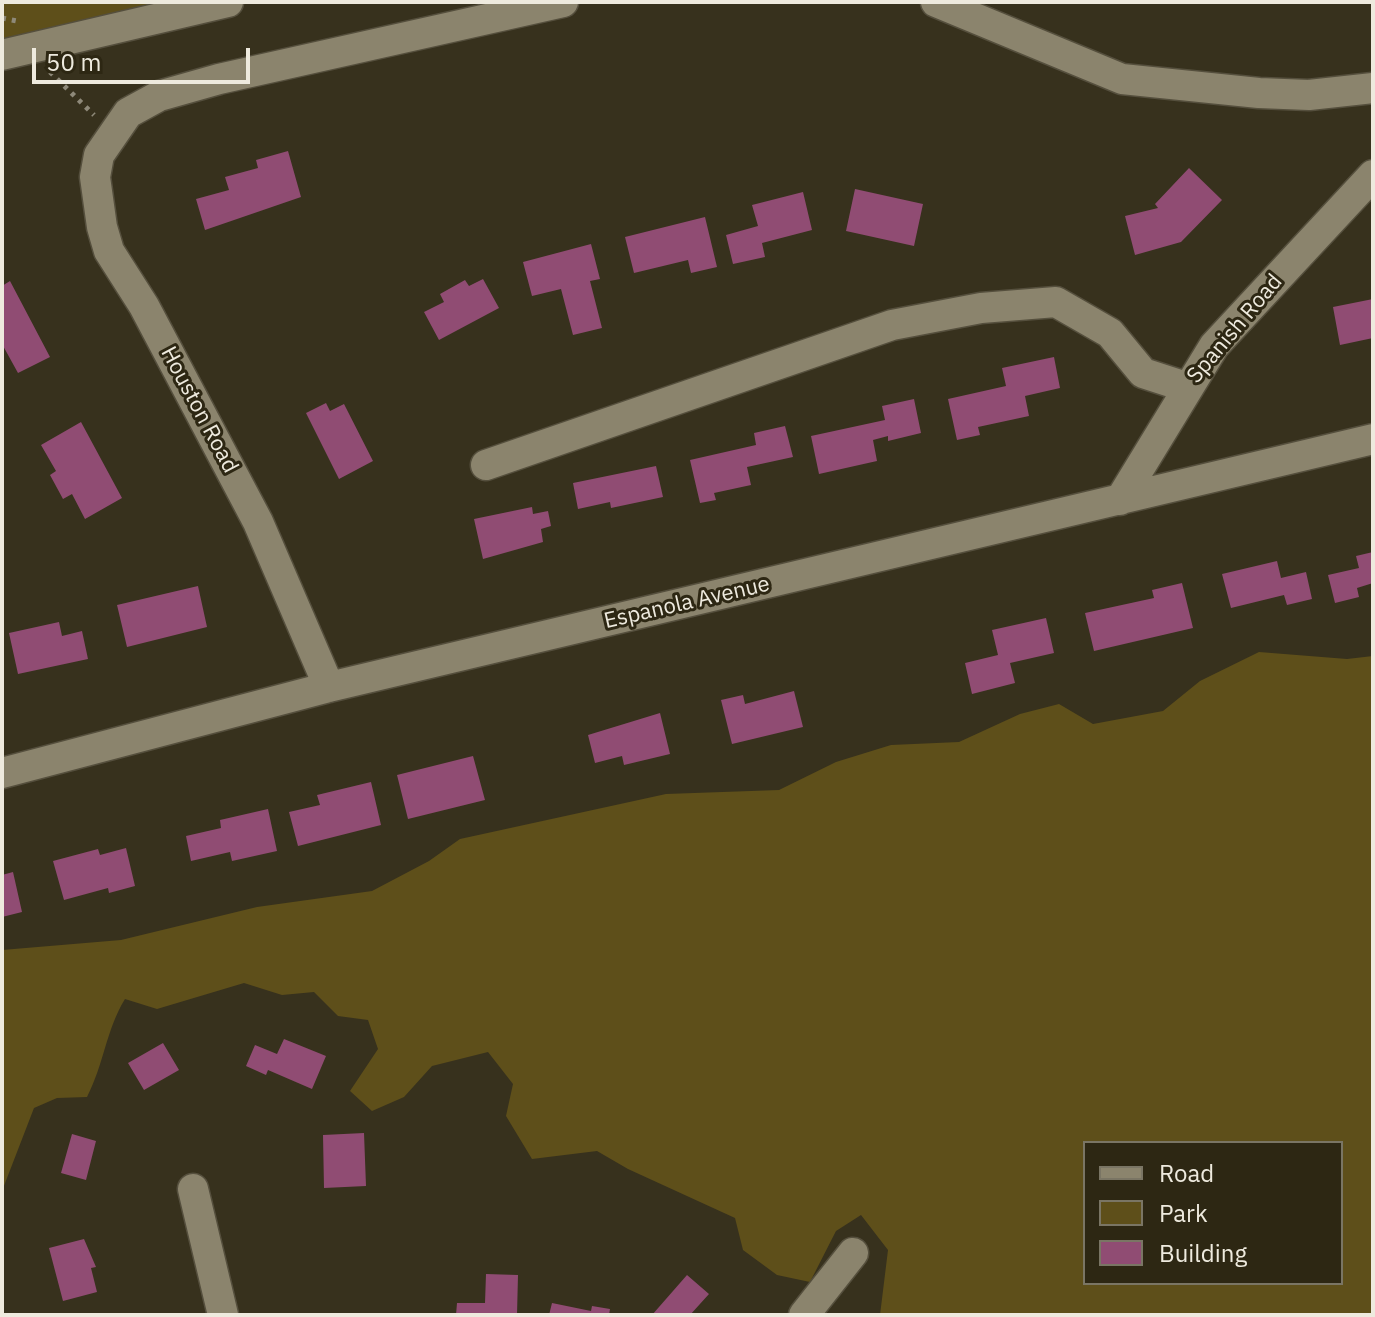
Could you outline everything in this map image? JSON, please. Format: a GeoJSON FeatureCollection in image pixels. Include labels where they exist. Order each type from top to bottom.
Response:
{"type":"FeatureCollection","features":[{"type":"Feature","properties":{"kind":"street"},"geometry":{"type":"LineString","coordinates":[[14,52],[228,2]]}},
{"type":"Feature","properties":{"kind":"street"},"geometry":{"type":"LineString","coordinates":[[112,132],[128,113],[159,96],[219,79],[563,2]]}},
{"type":"Feature","properties":{"kind":"street"},"geometry":{"type":"LineString","coordinates":[[936,2],[1122,79],[1173,86],[1296,94],[1373,88]]}},
{"type":"Feature","properties":{"kind":"street","name":"Houston Road"},"geometry":{"type":"LineString","coordinates":[[112,132],[99,155],[95,177],[102,227],[109,251],[144,306],[258,522],[329,687]]}},
{"type":"Feature","properties":{"kind":"street","name":"Spanish Road"},"geometry":{"type":"LineString","coordinates":[[1120,500],[1186,387],[1214,346],[1373,175]]}},
{"type":"Feature","properties":{"kind":"street"},"geometry":{"type":"LineString","coordinates":[[486,465],[892,325],[981,308],[1056,302],[1110,333],[1143,373],[1186,387]]}},
{"type":"Feature","properties":{"kind":"street","name":"Espanola Avenue"},"geometry":{"type":"LineString","coordinates":[[2,773],[329,687],[1373,439]]}},
{"type":"Feature","properties":{"kind":"street"},"geometry":{"type":"LineString","coordinates":[[193,1189],[223,1315]]}},
{"type":"Feature","properties":{"kind":"street"},"geometry":{"type":"LineString","coordinates":[[804,1315],[853,1253]]}},
{"type":"Feature","properties":{"kind":"path"},"geometry":{"type":"LineString","coordinates":[[14,52],[112,132]]}},
{"type":"Feature","properties":{"kind":"green space"},"geometry":{"type":"Polygon","coordinates":[[[2,2],[205,2],[2,45],[2,2]]]}},
{"type":"Feature","properties":{"kind":"green space"},"geometry":{"type":"Polygon","coordinates":[[[1259,652],[1347,659],[1373,656],[1373,1315],[880,1315],[888,1250],[861,1215],[836,1231],[810,1282],[777,1275],[743,1250],[735,1218],[628,1169],[597,1151],[532,1159],[506,1116],[513,1084],[488,1052],[432,1066],[404,1097],[372,1111],[350,1091],[378,1049],[368,1020],[338,1016],[314,992],[282,995],[244,983],[157,1009],[125,999],[113,1023],[87,1097],[57,1098],[34,1108],[2,1191],[2,950],[121,940],[257,907],[372,891],[429,861],[460,839],[666,794],[779,790],[836,762],[891,745],[959,742],[1020,714],[1059,704],[1093,724],[1163,711],[1200,681],[1259,652]]]}},
{"type":"Feature","properties":{"kind":"building"},"geometry":{"type":"Polygon","coordinates":[[[288,151],[301,197],[205,230],[196,199],[229,190],[225,177],[258,168],[256,160],[288,151]]]}},
{"type":"Feature","properties":{"kind":"building"},"geometry":{"type":"Polygon","coordinates":[[[1189,168],[1222,200],[1181,242],[1135,255],[1125,216],[1158,208],[1155,204],[1189,168]]]}},
{"type":"Feature","properties":{"kind":"building"},"geometry":{"type":"Polygon","coordinates":[[[855,189],[923,204],[914,246],[846,231],[855,189]]]}},
{"type":"Feature","properties":{"kind":"building"},"geometry":{"type":"Polygon","coordinates":[[[803,192],[812,230],[762,243],[765,257],[733,264],[726,235],[758,226],[752,205],[803,192]]]}},
{"type":"Feature","properties":{"kind":"building"},"geometry":{"type":"Polygon","coordinates":[[[705,217],[717,267],[691,273],[688,260],[634,273],[625,237],[705,217]]]}},
{"type":"Feature","properties":{"kind":"building"},"geometry":{"type":"Polygon","coordinates":[[[591,244],[600,279],[590,281],[602,328],[573,335],[561,289],[532,296],[523,262],[591,244]]]}},
{"type":"Feature","properties":{"kind":"building"},"geometry":{"type":"Polygon","coordinates":[[[483,279],[499,308],[439,340],[424,312],[444,302],[440,294],[465,280],[469,286],[483,279]]]}},
{"type":"Feature","properties":{"kind":"building"},"geometry":{"type":"Polygon","coordinates":[[[10,281],[50,357],[18,373],[2,344],[2,286],[10,281]]]}},
{"type":"Feature","properties":{"kind":"building"},"geometry":{"type":"Polygon","coordinates":[[[1373,299],[1373,338],[1340,345],[1333,307],[1373,299]]]}},
{"type":"Feature","properties":{"kind":"building"},"geometry":{"type":"Polygon","coordinates":[[[1054,357],[1060,388],[1025,396],[1029,416],[978,427],[980,435],[957,440],[948,399],[1006,386],[1002,368],[1054,357]]]}},
{"type":"Feature","properties":{"kind":"building"},"geometry":{"type":"Polygon","coordinates":[[[914,399],[921,433],[888,441],[888,436],[873,440],[877,461],[819,474],[811,436],[885,420],[882,406],[914,399]]]}},
{"type":"Feature","properties":{"kind":"building"},"geometry":{"type":"Polygon","coordinates":[[[326,403],[330,411],[344,404],[373,461],[339,479],[306,413],[326,403]]]}},
{"type":"Feature","properties":{"kind":"building"},"geometry":{"type":"Polygon","coordinates":[[[81,422],[122,498],[85,519],[72,494],[63,499],[50,475],[56,471],[41,445],[81,422]]]}},
{"type":"Feature","properties":{"kind":"building"},"geometry":{"type":"Polygon","coordinates":[[[785,426],[793,457],[747,467],[751,485],[714,493],[716,500],[700,503],[690,460],[756,445],[754,433],[785,426]]]}},
{"type":"Feature","properties":{"kind":"building"},"geometry":{"type":"Polygon","coordinates":[[[656,466],[663,497],[611,508],[610,502],[578,509],[573,483],[656,466]]]}},
{"type":"Feature","properties":{"kind":"building"},"geometry":{"type":"Polygon","coordinates":[[[532,507],[533,514],[548,511],[551,526],[541,529],[543,542],[483,559],[474,519],[532,507]]]}},
{"type":"Feature","properties":{"kind":"building"},"geometry":{"type":"Polygon","coordinates":[[[1373,552],[1373,583],[1357,588],[1359,597],[1335,603],[1328,575],[1359,568],[1356,556],[1373,552]]]}},
{"type":"Feature","properties":{"kind":"building"},"geometry":{"type":"Polygon","coordinates":[[[1277,561],[1281,578],[1306,572],[1312,599],[1287,605],[1284,595],[1231,608],[1222,574],[1277,561]]]}},
{"type":"Feature","properties":{"kind":"building"},"geometry":{"type":"Polygon","coordinates":[[[1182,583],[1193,628],[1094,651],[1085,613],[1154,598],[1152,590],[1182,583]]]}},
{"type":"Feature","properties":{"kind":"building"},"geometry":{"type":"Polygon","coordinates":[[[198,586],[207,627],[127,647],[117,605],[198,586]]]}},
{"type":"Feature","properties":{"kind":"building"},"geometry":{"type":"Polygon","coordinates":[[[1046,618],[1054,653],[1010,663],[1015,683],[972,694],[965,663],[998,655],[992,630],[1046,618]]]}},
{"type":"Feature","properties":{"kind":"building"},"geometry":{"type":"Polygon","coordinates":[[[59,622],[62,636],[82,631],[88,659],[18,674],[9,633],[59,622]]]}},
{"type":"Feature","properties":{"kind":"building"},"geometry":{"type":"Polygon","coordinates":[[[794,691],[803,727],[732,744],[721,700],[743,695],[745,704],[794,691]]]}},
{"type":"Feature","properties":{"kind":"building"},"geometry":{"type":"Polygon","coordinates":[[[660,713],[670,754],[624,765],[622,756],[595,763],[588,735],[660,713]]]}},
{"type":"Feature","properties":{"kind":"building"},"geometry":{"type":"Polygon","coordinates":[[[473,756],[485,800],[408,819],[397,775],[473,756]]]}},
{"type":"Feature","properties":{"kind":"building"},"geometry":{"type":"Polygon","coordinates":[[[371,782],[381,825],[298,846],[289,812],[320,805],[317,795],[371,782]]]}},
{"type":"Feature","properties":{"kind":"building"},"geometry":{"type":"Polygon","coordinates":[[[268,809],[277,851],[232,861],[230,852],[191,861],[186,836],[221,828],[220,820],[268,809]]]}},
{"type":"Feature","properties":{"kind":"building"},"geometry":{"type":"Polygon","coordinates":[[[126,848],[135,886],[109,893],[108,888],[64,900],[53,861],[98,849],[100,855],[126,848]]]}},
{"type":"Feature","properties":{"kind":"building"},"geometry":{"type":"Polygon","coordinates":[[[13,872],[22,912],[2,917],[2,875],[13,872]]]}},
{"type":"Feature","properties":{"kind":"building"},"geometry":{"type":"Polygon","coordinates":[[[284,1039],[326,1056],[312,1089],[268,1070],[266,1075],[246,1066],[255,1045],[277,1054],[284,1039]]]}},
{"type":"Feature","properties":{"kind":"building"},"geometry":{"type":"Polygon","coordinates":[[[163,1043],[179,1070],[144,1090],[128,1063],[163,1043]]]}},
{"type":"Feature","properties":{"kind":"building"},"geometry":{"type":"Polygon","coordinates":[[[364,1133],[366,1186],[324,1188],[323,1135],[364,1133]]]}},
{"type":"Feature","properties":{"kind":"building"},"geometry":{"type":"Polygon","coordinates":[[[72,1134],[96,1141],[86,1180],[61,1173],[72,1134]]]}},
{"type":"Feature","properties":{"kind":"building"},"geometry":{"type":"Polygon","coordinates":[[[84,1239],[96,1267],[91,1268],[97,1292],[63,1301],[49,1248],[84,1239]]]}},
{"type":"Feature","properties":{"kind":"building"},"geometry":{"type":"Polygon","coordinates":[[[486,1274],[518,1275],[517,1315],[456,1315],[457,1303],[485,1303],[486,1274]]]}},
{"type":"Feature","properties":{"kind":"building"},"geometry":{"type":"Polygon","coordinates":[[[687,1275],[709,1294],[690,1315],[652,1315],[687,1275]]]}},
{"type":"Feature","properties":{"kind":"building"},"geometry":{"type":"Polygon","coordinates":[[[552,1303],[591,1311],[592,1306],[610,1309],[609,1315],[549,1315],[552,1303]]]}}]}
